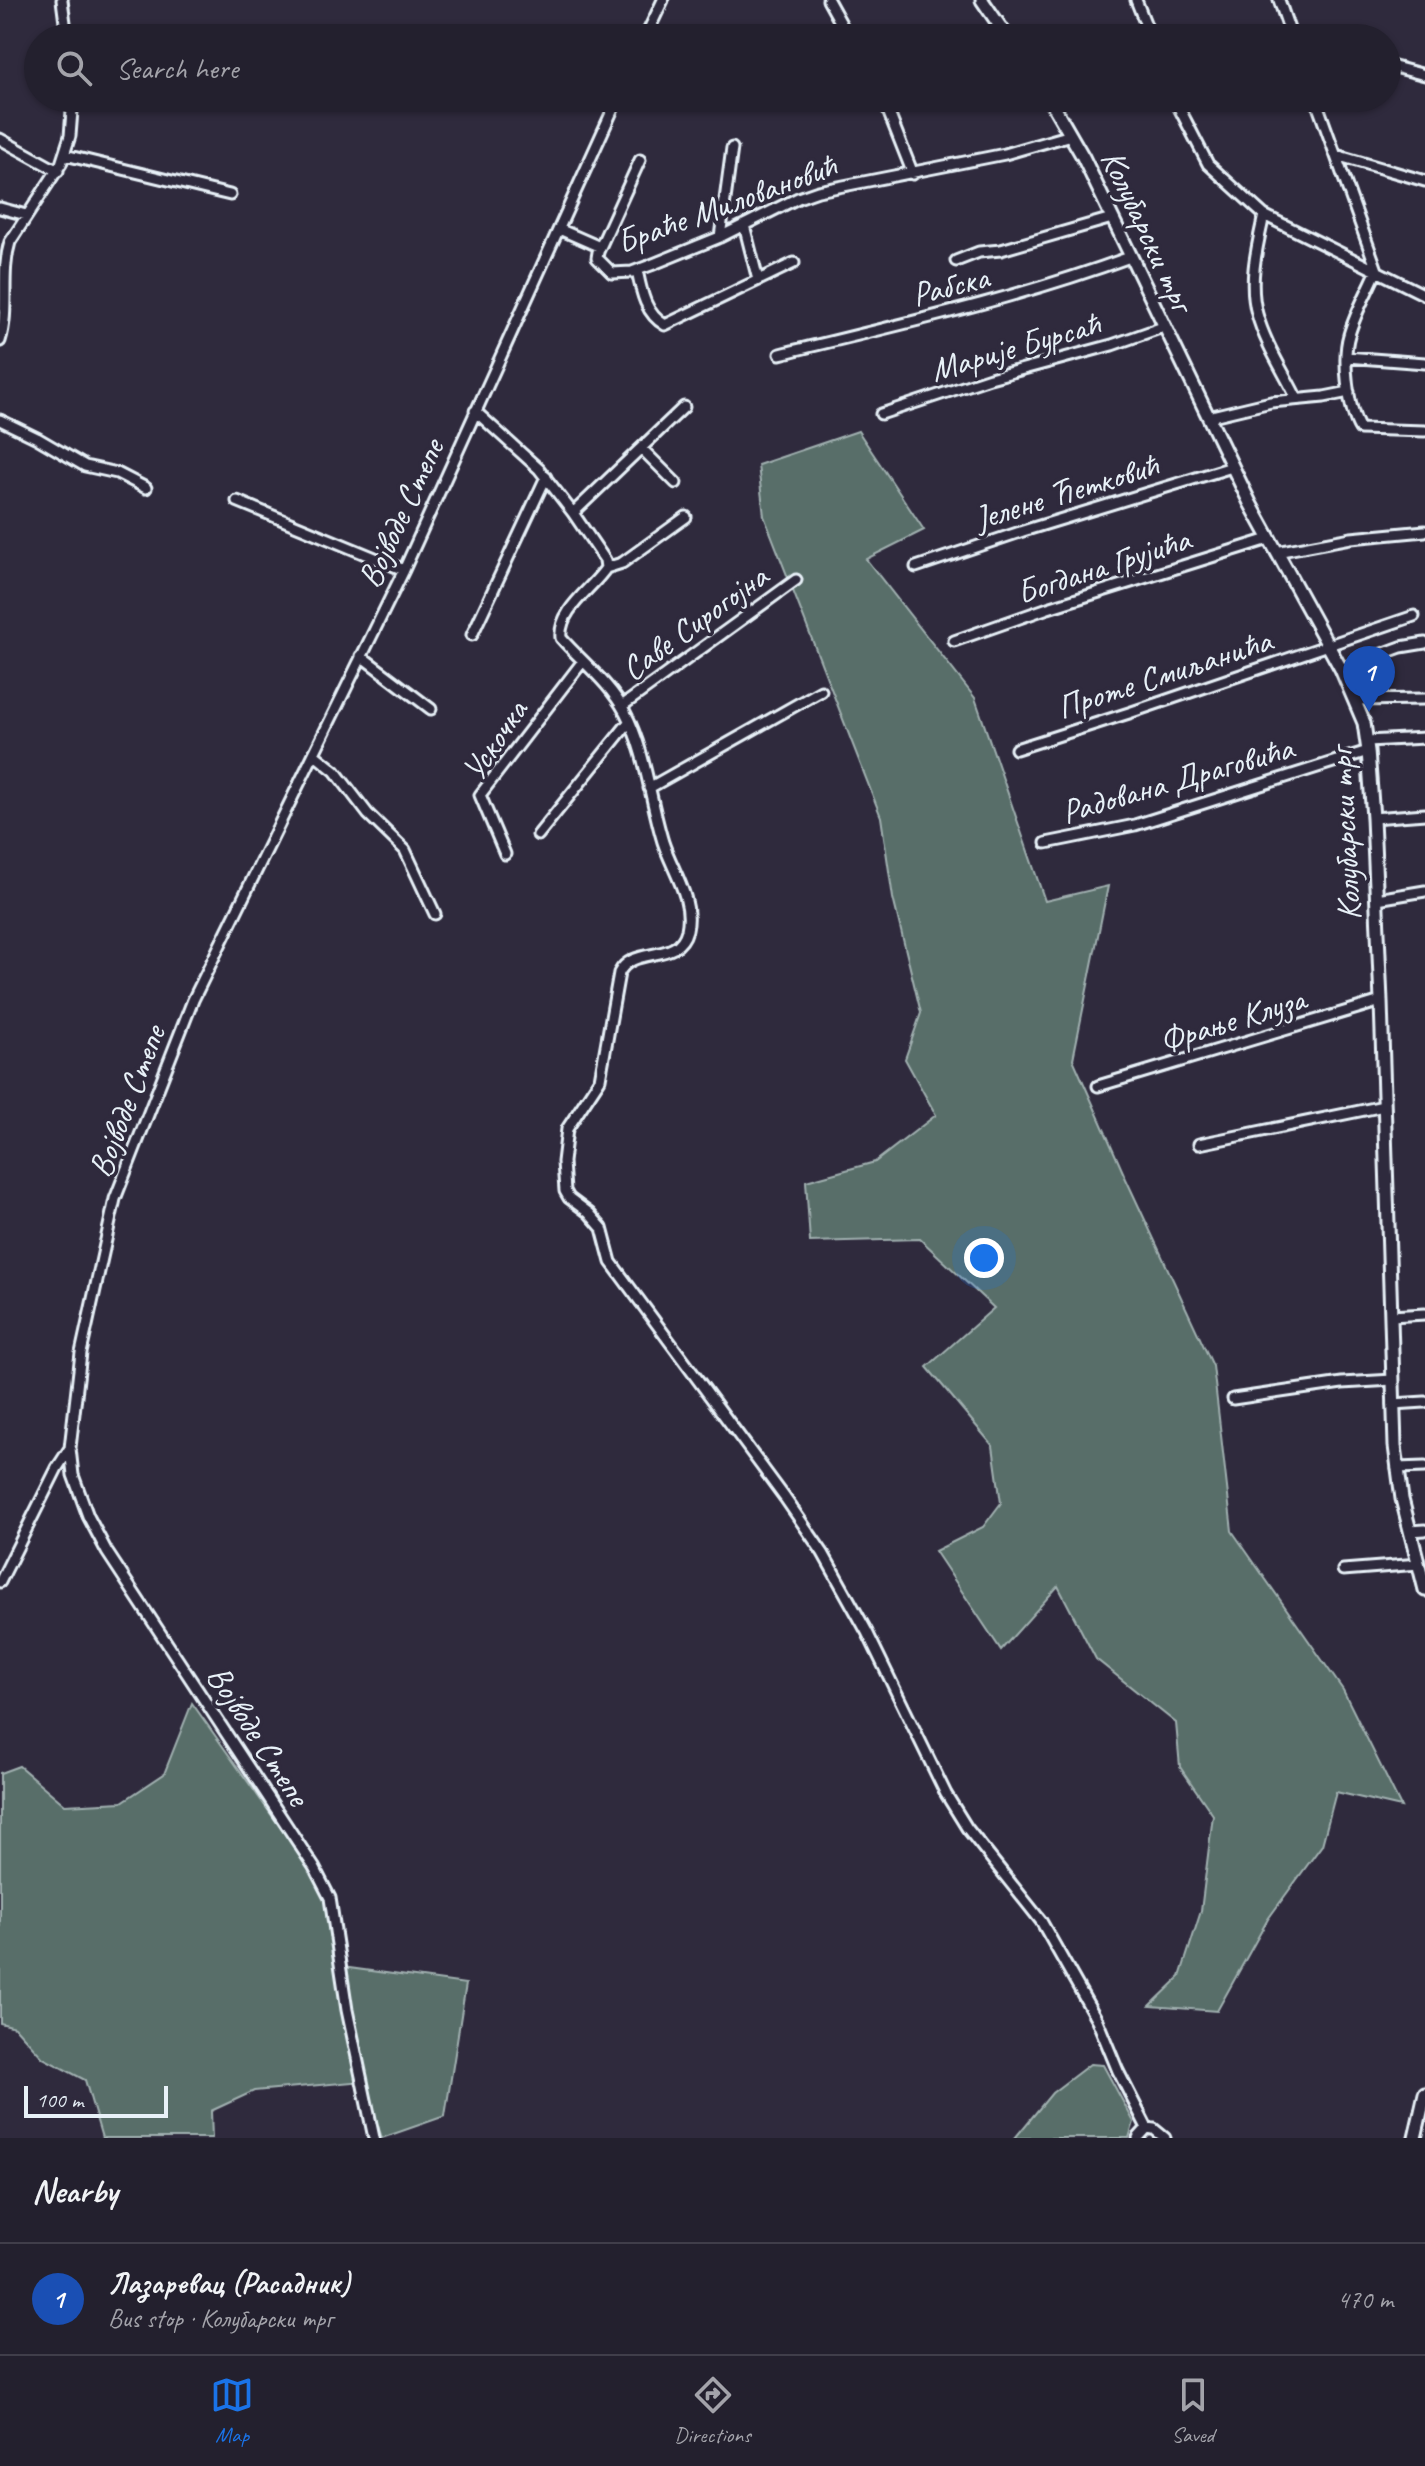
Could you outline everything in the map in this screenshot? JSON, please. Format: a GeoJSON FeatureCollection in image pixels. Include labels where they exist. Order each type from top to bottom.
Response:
{"type":"FeatureCollection","features":[{"type":"Feature","properties":{"kind":"street"},"geometry":{"type":"LineString","coordinates":[[62,0],[65,24]]}},
{"type":"Feature","properties":{"kind":"street"},"geometry":{"type":"LineString","coordinates":[[652,24],[663,0]]}},
{"type":"Feature","properties":{"kind":"street"},"geometry":{"type":"LineString","coordinates":[[828,0],[841,24]]}},
{"type":"Feature","properties":{"kind":"street"},"geometry":{"type":"LineString","coordinates":[[982,0],[998,24]]}},
{"type":"Feature","properties":{"kind":"street"},"geometry":{"type":"LineString","coordinates":[[1136,0],[1145,24]]}},
{"type":"Feature","properties":{"kind":"street"},"geometry":{"type":"LineString","coordinates":[[1279,0],[1287,24]]}},
{"type":"Feature","properties":{"kind":"street"},"geometry":{"type":"LineString","coordinates":[[1401,69],[1425,75]]}},
{"type":"Feature","properties":{"kind":"street"},"geometry":{"type":"LineString","coordinates":[[0,341],[6,309],[2,289],[10,242],[58,171],[70,136],[72,112]]}},
{"type":"Feature","properties":{"kind":"street","name":"Војводе Степе"},"geometry":{"type":"LineString","coordinates":[[374,2138],[350,2023],[330,1898],[267,1794],[107,1552],[88,1516],[73,1475],[70,1448],[81,1353],[115,1199],[193,1000],[404,570],[612,112]]}},
{"type":"Feature","properties":{"kind":"street"},"geometry":{"type":"LineString","coordinates":[[889,112],[913,174]]}},
{"type":"Feature","properties":{"kind":"street","name":"Колубарски трг"},"geometry":{"type":"LineString","coordinates":[[1057,112],[1232,467],[1341,669],[1356,700],[1368,746],[1377,899],[1397,1468],[1425,1589]]}},
{"type":"Feature","properties":{"kind":"street"},"geometry":{"type":"LineString","coordinates":[[1181,112],[1208,164],[1264,215],[1425,295]]}},
{"type":"Feature","properties":{"kind":"street"},"geometry":{"type":"LineString","coordinates":[[1320,112],[1377,270],[1349,335],[1346,357],[1356,422],[1360,429],[1425,431]]}},
{"type":"Feature","properties":{"kind":"street","name":"Браће Миловановић"},"geometry":{"type":"LineString","coordinates":[[599,249],[597,258],[612,273],[637,270],[720,237],[818,191],[1005,154],[1071,135]]}},
{"type":"Feature","properties":{"kind":"street"},"geometry":{"type":"LineString","coordinates":[[0,139],[58,171]]}},
{"type":"Feature","properties":{"kind":"street"},"geometry":{"type":"LineString","coordinates":[[720,237],[732,148]]}},
{"type":"Feature","properties":{"kind":"street"},"geometry":{"type":"LineString","coordinates":[[65,155],[230,195]]}},
{"type":"Feature","properties":{"kind":"street"},"geometry":{"type":"LineString","coordinates":[[1336,155],[1425,181]]}},
{"type":"Feature","properties":{"kind":"street"},"geometry":{"type":"LineString","coordinates":[[559,229],[599,249],[640,160]]}},
{"type":"Feature","properties":{"kind":"street"},"geometry":{"type":"LineString","coordinates":[[0,208],[26,215]]}},
{"type":"Feature","properties":{"kind":"street"},"geometry":{"type":"LineString","coordinates":[[1264,215],[1253,280],[1256,313],[1297,399]]}},
{"type":"Feature","properties":{"kind":"street"},"geometry":{"type":"LineString","coordinates":[[956,261],[979,252],[1001,250],[1112,218]]}},
{"type":"Feature","properties":{"kind":"street"},"geometry":{"type":"LineString","coordinates":[[744,225],[758,280]]}},
{"type":"Feature","properties":{"kind":"street","name":"Рабска"},"geometry":{"type":"LineString","coordinates":[[780,354],[987,303],[1130,257]]}},
{"type":"Feature","properties":{"kind":"street"},"geometry":{"type":"LineString","coordinates":[[637,270],[641,293],[652,314],[665,325],[794,263]]}},
{"type":"Feature","properties":{"kind":"street","name":"Марије Бурсаћ"},"geometry":{"type":"LineString","coordinates":[[881,414],[1163,327]]}},
{"type":"Feature","properties":{"kind":"street"},"geometry":{"type":"LineString","coordinates":[[1346,357],[1425,363]]}},
{"type":"Feature","properties":{"kind":"street"},"geometry":{"type":"LineString","coordinates":[[1208,417],[1271,402],[1349,392]]}},
{"type":"Feature","properties":{"kind":"street"},"geometry":{"type":"LineString","coordinates":[[573,513],[684,407]]}},
{"type":"Feature","properties":{"kind":"street"},"geometry":{"type":"LineString","coordinates":[[475,411],[546,477],[603,556],[606,568]]}},
{"type":"Feature","properties":{"kind":"street"},"geometry":{"type":"LineString","coordinates":[[0,420],[85,466],[117,473],[146,488]]}},
{"type":"Feature","properties":{"kind":"street"},"geometry":{"type":"LineString","coordinates":[[641,448],[676,483]]}},
{"type":"Feature","properties":{"kind":"street","name":"Јелене Ћетковић"},"geometry":{"type":"LineString","coordinates":[[916,567],[1037,526],[1232,467]]}},
{"type":"Feature","properties":{"kind":"street"},"geometry":{"type":"LineString","coordinates":[[472,635],[546,477]]}},
{"type":"Feature","properties":{"kind":"street"},"geometry":{"type":"LineString","coordinates":[[237,501],[404,570]]}},
{"type":"Feature","properties":{"kind":"street"},"geometry":{"type":"LineString","coordinates":[[686,517],[622,563],[606,568],[569,611],[560,631],[561,638],[603,681],[622,706],[664,844],[687,907],[687,929],[677,947],[630,960],[619,973],[600,1079],[567,1129],[563,1162],[565,1191],[602,1228],[611,1262],[823,1553],[867,1632],[946,1794],[967,1828],[1041,1921],[1097,2020],[1147,2128]]}},
{"type":"Feature","properties":{"kind":"street"},"geometry":{"type":"LineString","coordinates":[[1276,552],[1351,538],[1425,531]]}},
{"type":"Feature","properties":{"kind":"street","name":"Богдана Грујића"},"geometry":{"type":"LineString","coordinates":[[954,641],[1048,608],[1269,539]]}},
{"type":"Feature","properties":{"kind":"street","name":"Саве Сирогојна"},"geometry":{"type":"LineString","coordinates":[[622,706],[796,580]]}},
{"type":"Feature","properties":{"kind":"street","name":"Проте Смиљанића"},"geometry":{"type":"LineString","coordinates":[[1016,749],[1414,616]]}},
{"type":"Feature","properties":{"kind":"street"},"geometry":{"type":"LineString","coordinates":[[1341,669],[1401,647],[1425,643]]}},
{"type":"Feature","properties":{"kind":"street"},"geometry":{"type":"LineString","coordinates":[[361,656],[431,709]]}},
{"type":"Feature","properties":{"kind":"street","name":"Ускочка"},"geometry":{"type":"LineString","coordinates":[[505,854],[480,795],[583,661]]}},
{"type":"Feature","properties":{"kind":"street"},"geometry":{"type":"LineString","coordinates":[[649,788],[821,691]]}},
{"type":"Feature","properties":{"kind":"street"},"geometry":{"type":"LineString","coordinates":[[1356,700],[1425,699]]}},
{"type":"Feature","properties":{"kind":"street"},"geometry":{"type":"LineString","coordinates":[[538,835],[629,722]]}},
{"type":"Feature","properties":{"kind":"street","name":"Радована Драговића"},"geometry":{"type":"LineString","coordinates":[[1046,843],[1135,825],[1368,746],[1425,738]]}},
{"type":"Feature","properties":{"kind":"street"},"geometry":{"type":"LineString","coordinates":[[315,755],[335,771],[368,814],[405,850],[435,914]]}},
{"type":"Feature","properties":{"kind":"street"},"geometry":{"type":"LineString","coordinates":[[1373,818],[1425,814]]}},
{"type":"Feature","properties":{"kind":"street"},"geometry":{"type":"LineString","coordinates":[[1377,899],[1425,891]]}},
{"type":"Feature","properties":{"kind":"street","name":"Фрање Клуза"},"geometry":{"type":"LineString","coordinates":[[1098,1086],[1381,1001]]}},
{"type":"Feature","properties":{"kind":"street"},"geometry":{"type":"LineString","coordinates":[[1199,1144],[1384,1106]]}},
{"type":"Feature","properties":{"kind":"street"},"geometry":{"type":"LineString","coordinates":[[1391,1316],[1425,1314]]}},
{"type":"Feature","properties":{"kind":"street"},"geometry":{"type":"LineString","coordinates":[[1233,1399],[1342,1383],[1393,1380]]}},
{"type":"Feature","properties":{"kind":"street"},"geometry":{"type":"LineString","coordinates":[[1393,1404],[1425,1402]]}},
{"type":"Feature","properties":{"kind":"street"},"geometry":{"type":"LineString","coordinates":[[0,1582],[70,1448]]}},
{"type":"Feature","properties":{"kind":"street"},"geometry":{"type":"LineString","coordinates":[[1397,1468],[1425,1467]]}},
{"type":"Feature","properties":{"kind":"street"},"geometry":{"type":"LineString","coordinates":[[1410,1531],[1425,1530]]}},
{"type":"Feature","properties":{"kind":"street"},"geometry":{"type":"LineString","coordinates":[[1343,1570],[1419,1564]]}},
{"type":"Feature","properties":{"kind":"street"},"geometry":{"type":"LineString","coordinates":[[1415,2138],[1425,2094]]}},
{"type":"Feature","properties":{"kind":"street"},"geometry":{"type":"LineString","coordinates":[[1138,2138],[1147,2128]]}},
{"type":"Feature","properties":{"kind":"street"},"geometry":{"type":"LineString","coordinates":[[1147,2128],[1154,2129],[1165,2138]]}},
{"type":"Feature","properties":{"kind":"green space"},"geometry":{"type":"Polygon","coordinates":[[[858,431],[924,530],[866,559],[975,698],[1045,901],[1108,886],[1073,1059],[1213,1366],[1232,1531],[1343,1690],[1401,1807],[1336,1792],[1322,1845],[1268,1919],[1217,2011],[1150,2006],[1180,1977],[1201,1911],[1213,1815],[1180,1767],[1176,1723],[1096,1659],[1058,1586],[1001,1650],[935,1551],[983,1527],[1001,1503],[993,1446],[927,1367],[994,1308],[920,1239],[810,1242],[806,1181],[875,1162],[936,1115],[905,1059],[921,1013],[893,898],[881,817],[764,516],[758,465],[858,431]]]}},
{"type":"Feature","properties":{"kind":"green space"},"geometry":{"type":"Polygon","coordinates":[[[192,1703],[329,1896],[335,1966],[466,1984],[445,2116],[382,2138],[363,2081],[254,2091],[211,2111],[212,2138],[102,2138],[85,2080],[43,2058],[15,2027],[0,2023],[0,1773],[19,1766],[65,1805],[122,1802],[164,1774],[192,1703]]]}},
{"type":"Feature","properties":{"kind":"green space"},"geometry":{"type":"Polygon","coordinates":[[[1090,2064],[1103,2065],[1134,2122],[1129,2138],[1015,2138],[1052,2093],[1090,2064]]]}},
{"type":"Feature","properties":{"kind":"place","name":"Лазаревац (Расадник)"},"geometry":{"type":"Point","coordinates":[1369,712]}}]}
